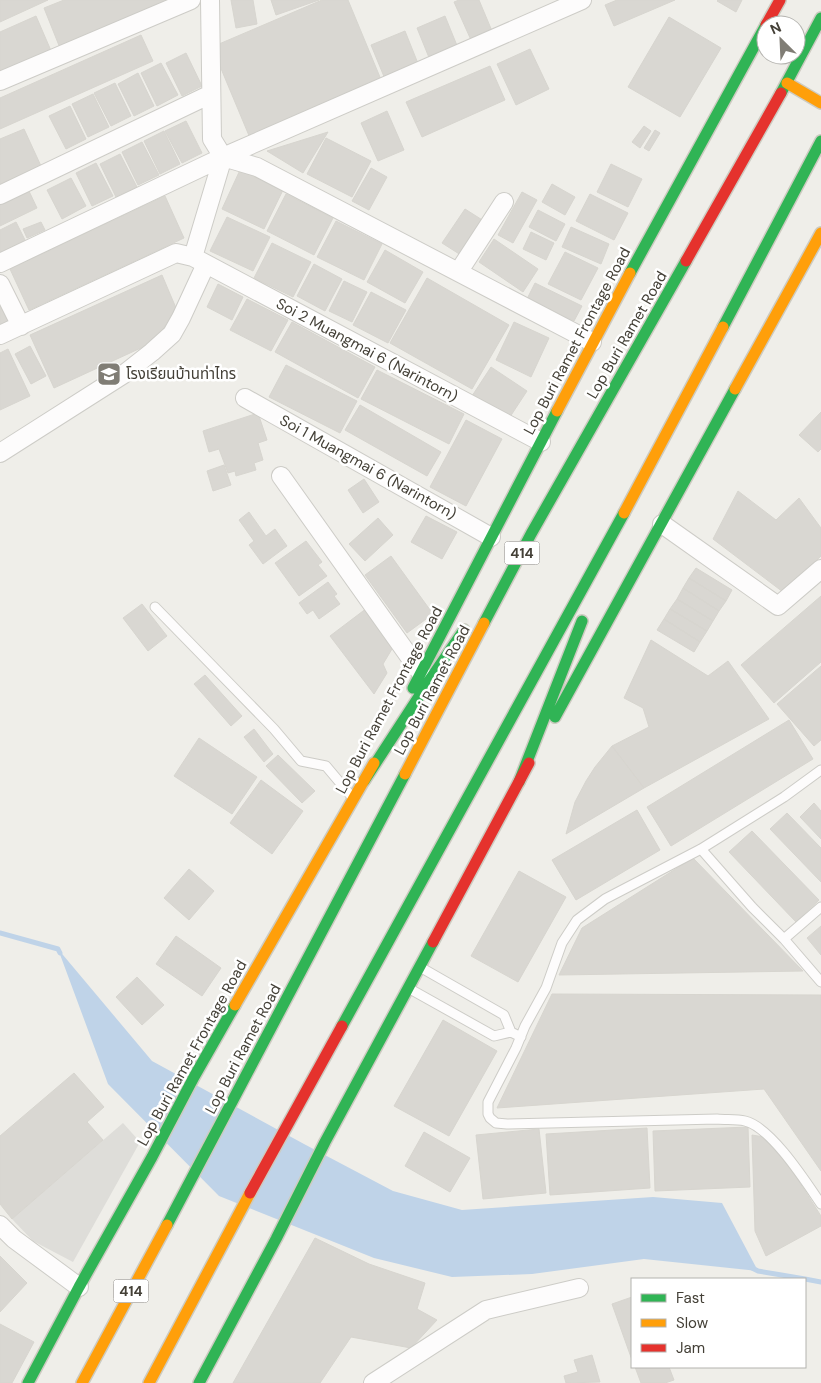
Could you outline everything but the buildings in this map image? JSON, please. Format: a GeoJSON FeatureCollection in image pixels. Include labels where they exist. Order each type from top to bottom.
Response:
{"type":"FeatureCollection","features":[{"type":"Feature","properties":{"kind":"main road","name":"Lop Buri Ramet Frontage Road"},"geometry":{"type":"LineString","coordinates":[[772,15],[780,0]]}},
{"type":"Feature","properties":{"kind":"main road","name":"Lop Buri Ramet Road"},"geometry":{"type":"LineString","coordinates":[[82,1383],[532,534],[787,83],[821,18]]}},
{"type":"Feature","properties":{"kind":"main road","name":"Lop Buri Ramet Frontage Road"},"geometry":{"type":"LineString","coordinates":[[28,1383],[78,1287],[152,1157],[194,1077],[364,781],[592,342],[756,43]]}},
{"type":"Feature","properties":{"kind":"main road"},"geometry":{"type":"LineString","coordinates":[[787,83],[821,103]]}},
{"type":"Feature","properties":{"kind":"main road"},"geometry":{"type":"LineString","coordinates":[[149,1383],[234,1223],[637,490],[821,141]]}},
{"type":"Feature","properties":{"kind":"main road"},"geometry":{"type":"LineString","coordinates":[[199,1383],[276,1239],[325,1142],[519,782],[821,233]]}},
{"type":"Feature","properties":{"kind":"main road"},"geometry":{"type":"LineString","coordinates":[[594,590],[637,490]]}},
{"type":"Feature","properties":{"kind":"main road"},"geometry":{"type":"LineString","coordinates":[[364,781],[426,686],[532,534]]}},
{"type":"Feature","properties":{"kind":"main road"},"geometry":{"type":"LineString","coordinates":[[519,782],[587,608]]}},
{"type":"Feature","properties":{"kind":"street"},"geometry":{"type":"LineString","coordinates":[[0,81],[191,0]]}},
{"type":"Feature","properties":{"kind":"street"},"geometry":{"type":"LineString","coordinates":[[210,0],[212,139],[223,157],[257,167],[592,342]]}},
{"type":"Feature","properties":{"kind":"street"},"geometry":{"type":"LineString","coordinates":[[0,262],[223,157],[582,0]]}},
{"type":"Feature","properties":{"kind":"street"},"geometry":{"type":"LineString","coordinates":[[0,195],[211,94]]}},
{"type":"Feature","properties":{"kind":"street"},"geometry":{"type":"LineString","coordinates":[[0,453],[124,374],[172,334],[181,318],[200,261],[223,157]]}},
{"type":"Feature","properties":{"kind":"street"},"geometry":{"type":"LineString","coordinates":[[459,271],[504,202]]}},
{"type":"Feature","properties":{"kind":"street","name":"Soi 2 Muangmai 6 (Narintorn)"},"geometry":{"type":"LineString","coordinates":[[0,335],[176,253],[200,261],[540,442]]}},
{"type":"Feature","properties":{"kind":"street"},"geometry":{"type":"LineString","coordinates":[[0,284],[21,326]]}},
{"type":"Feature","properties":{"kind":"street","name":"Soi 1 Muangmai 6 (Narintorn)"},"geometry":{"type":"LineString","coordinates":[[245,398],[491,537]]}},
{"type":"Feature","properties":{"kind":"street"},"geometry":{"type":"LineString","coordinates":[[281,476],[421,673]]}},
{"type":"Feature","properties":{"kind":"street"},"geometry":{"type":"LineString","coordinates":[[662,524],[778,606],[821,569]]}},
{"type":"Feature","properties":{"kind":"street"},"geometry":{"type":"LineString","coordinates":[[0,1225],[14,1239],[78,1287]]}},
{"type":"Feature","properties":{"kind":"street"},"geometry":{"type":"LineString","coordinates":[[373,1383],[486,1310],[579,1288]]}},
{"type":"Feature","properties":{"kind":"lane"},"geometry":{"type":"LineString","coordinates":[[155,607],[274,729],[302,761],[326,766],[354,799]]}},
{"type":"Feature","properties":{"kind":"lane"},"geometry":{"type":"LineString","coordinates":[[821,770],[784,797],[701,849],[604,899],[577,920],[562,944],[546,988],[488,1102],[488,1114],[496,1123],[717,1119],[746,1121],[766,1132],[793,1164],[821,1204]]}},
{"type":"Feature","properties":{"kind":"lane"},"geometry":{"type":"LineString","coordinates":[[701,849],[821,982]]}},
{"type":"Feature","properties":{"kind":"lane"},"geometry":{"type":"LineString","coordinates":[[784,939],[821,907]]}},
{"type":"Feature","properties":{"kind":"lane"},"geometry":{"type":"LineString","coordinates":[[420,967],[504,1015],[511,1032]]}},
{"type":"Feature","properties":{"kind":"lane"},"geometry":{"type":"LineString","coordinates":[[408,988],[494,1036],[511,1032],[521,1036]]}},
{"type":"Feature","properties":{"kind":"shaded area"},"geometry":{"type":"Polygon","coordinates":[[[123,1123],[140,1142],[73,1262],[33,1241],[12,1219],[123,1123]]]}},
{"type":"Feature","properties":{"kind":"water"},"geometry":{"type":"Polygon","coordinates":[[[58,949],[152,1061],[393,1191],[462,1210],[653,1197],[722,1203],[758,1271],[644,1259],[532,1274],[452,1277],[374,1258],[219,1196],[108,1084],[58,949]]]}},
{"type":"Feature","properties":{"kind":"waterway"},"geometry":{"type":"LineString","coordinates":[[0,933],[58,949],[60,953]]}},
{"type":"Feature","properties":{"kind":"waterway"},"geometry":{"type":"LineString","coordinates":[[752,1268],[758,1271],[799,1278]]}},
{"type":"Feature","properties":{"kind":"waterway"},"geometry":{"type":"LineString","coordinates":[[806,1279],[821,1282]]}},
{"type":"Feature","properties":{"kind":"traffic: fast"},"geometry":{"type":"LineString","coordinates":[[781,93],[821,18]]}},
{"type":"Feature","properties":{"kind":"traffic: fast"},"geometry":{"type":"LineString","coordinates":[[630,273],[756,43]]}},
{"type":"Feature","properties":{"kind":"traffic: fast"},"geometry":{"type":"LineString","coordinates":[[723,327],[821,141]]}},
{"type":"Feature","properties":{"kind":"traffic: fast"},"geometry":{"type":"LineString","coordinates":[[484,623],[531,534],[686,261]]}},
{"type":"Feature","properties":{"kind":"traffic: fast"},"geometry":{"type":"LineString","coordinates":[[555,717],[735,389]]}},
{"type":"Feature","properties":{"kind":"traffic: fast"},"geometry":{"type":"LineString","coordinates":[[413,688],[557,411]]}},
{"type":"Feature","properties":{"kind":"traffic: fast"},"geometry":{"type":"LineString","coordinates":[[342,1026],[624,513]]}},
{"type":"Feature","properties":{"kind":"traffic: fast"},"geometry":{"type":"LineString","coordinates":[[519,782],[582,621]]}},
{"type":"Feature","properties":{"kind":"traffic: fast"},"geometry":{"type":"LineString","coordinates":[[364,781],[464,630]]}},
{"type":"Feature","properties":{"kind":"traffic: fast"},"geometry":{"type":"LineString","coordinates":[[167,1225],[405,774]]}},
{"type":"Feature","properties":{"kind":"traffic: fast"},"geometry":{"type":"LineString","coordinates":[[199,1383],[276,1239],[325,1142],[433,942]]}},
{"type":"Feature","properties":{"kind":"traffic: fast"},"geometry":{"type":"LineString","coordinates":[[28,1383],[235,1005]]}},
{"type":"Feature","properties":{"kind":"traffic: slow"},"geometry":{"type":"LineString","coordinates":[[787,83],[821,103]]}},
{"type":"Feature","properties":{"kind":"traffic: slow"},"geometry":{"type":"LineString","coordinates":[[735,389],[821,233]]}},
{"type":"Feature","properties":{"kind":"traffic: slow"},"geometry":{"type":"LineString","coordinates":[[557,411],[630,273]]}},
{"type":"Feature","properties":{"kind":"traffic: slow"},"geometry":{"type":"LineString","coordinates":[[624,513],[723,327]]}},
{"type":"Feature","properties":{"kind":"traffic: slow"},"geometry":{"type":"LineString","coordinates":[[405,774],[484,623]]}},
{"type":"Feature","properties":{"kind":"traffic: slow"},"geometry":{"type":"LineString","coordinates":[[235,1005],[374,763]]}},
{"type":"Feature","properties":{"kind":"traffic: slow"},"geometry":{"type":"LineString","coordinates":[[149,1383],[250,1193]]}},
{"type":"Feature","properties":{"kind":"traffic: slow"},"geometry":{"type":"LineString","coordinates":[[82,1383],[167,1225]]}},
{"type":"Feature","properties":{"kind":"traffic: jam"},"geometry":{"type":"LineString","coordinates":[[772,15],[780,0]]}},
{"type":"Feature","properties":{"kind":"traffic: jam"},"geometry":{"type":"LineString","coordinates":[[686,261],[781,93]]}},
{"type":"Feature","properties":{"kind":"traffic: jam"},"geometry":{"type":"LineString","coordinates":[[433,942],[529,763]]}},
{"type":"Feature","properties":{"kind":"traffic: jam"},"geometry":{"type":"LineString","coordinates":[[250,1193],[342,1026]]}},
{"type":"Feature","properties":{"kind":"place","name":"โรงเรียนบ้านท่าไทร"},"geometry":{"type":"Point","coordinates":[109,374]}}]}
